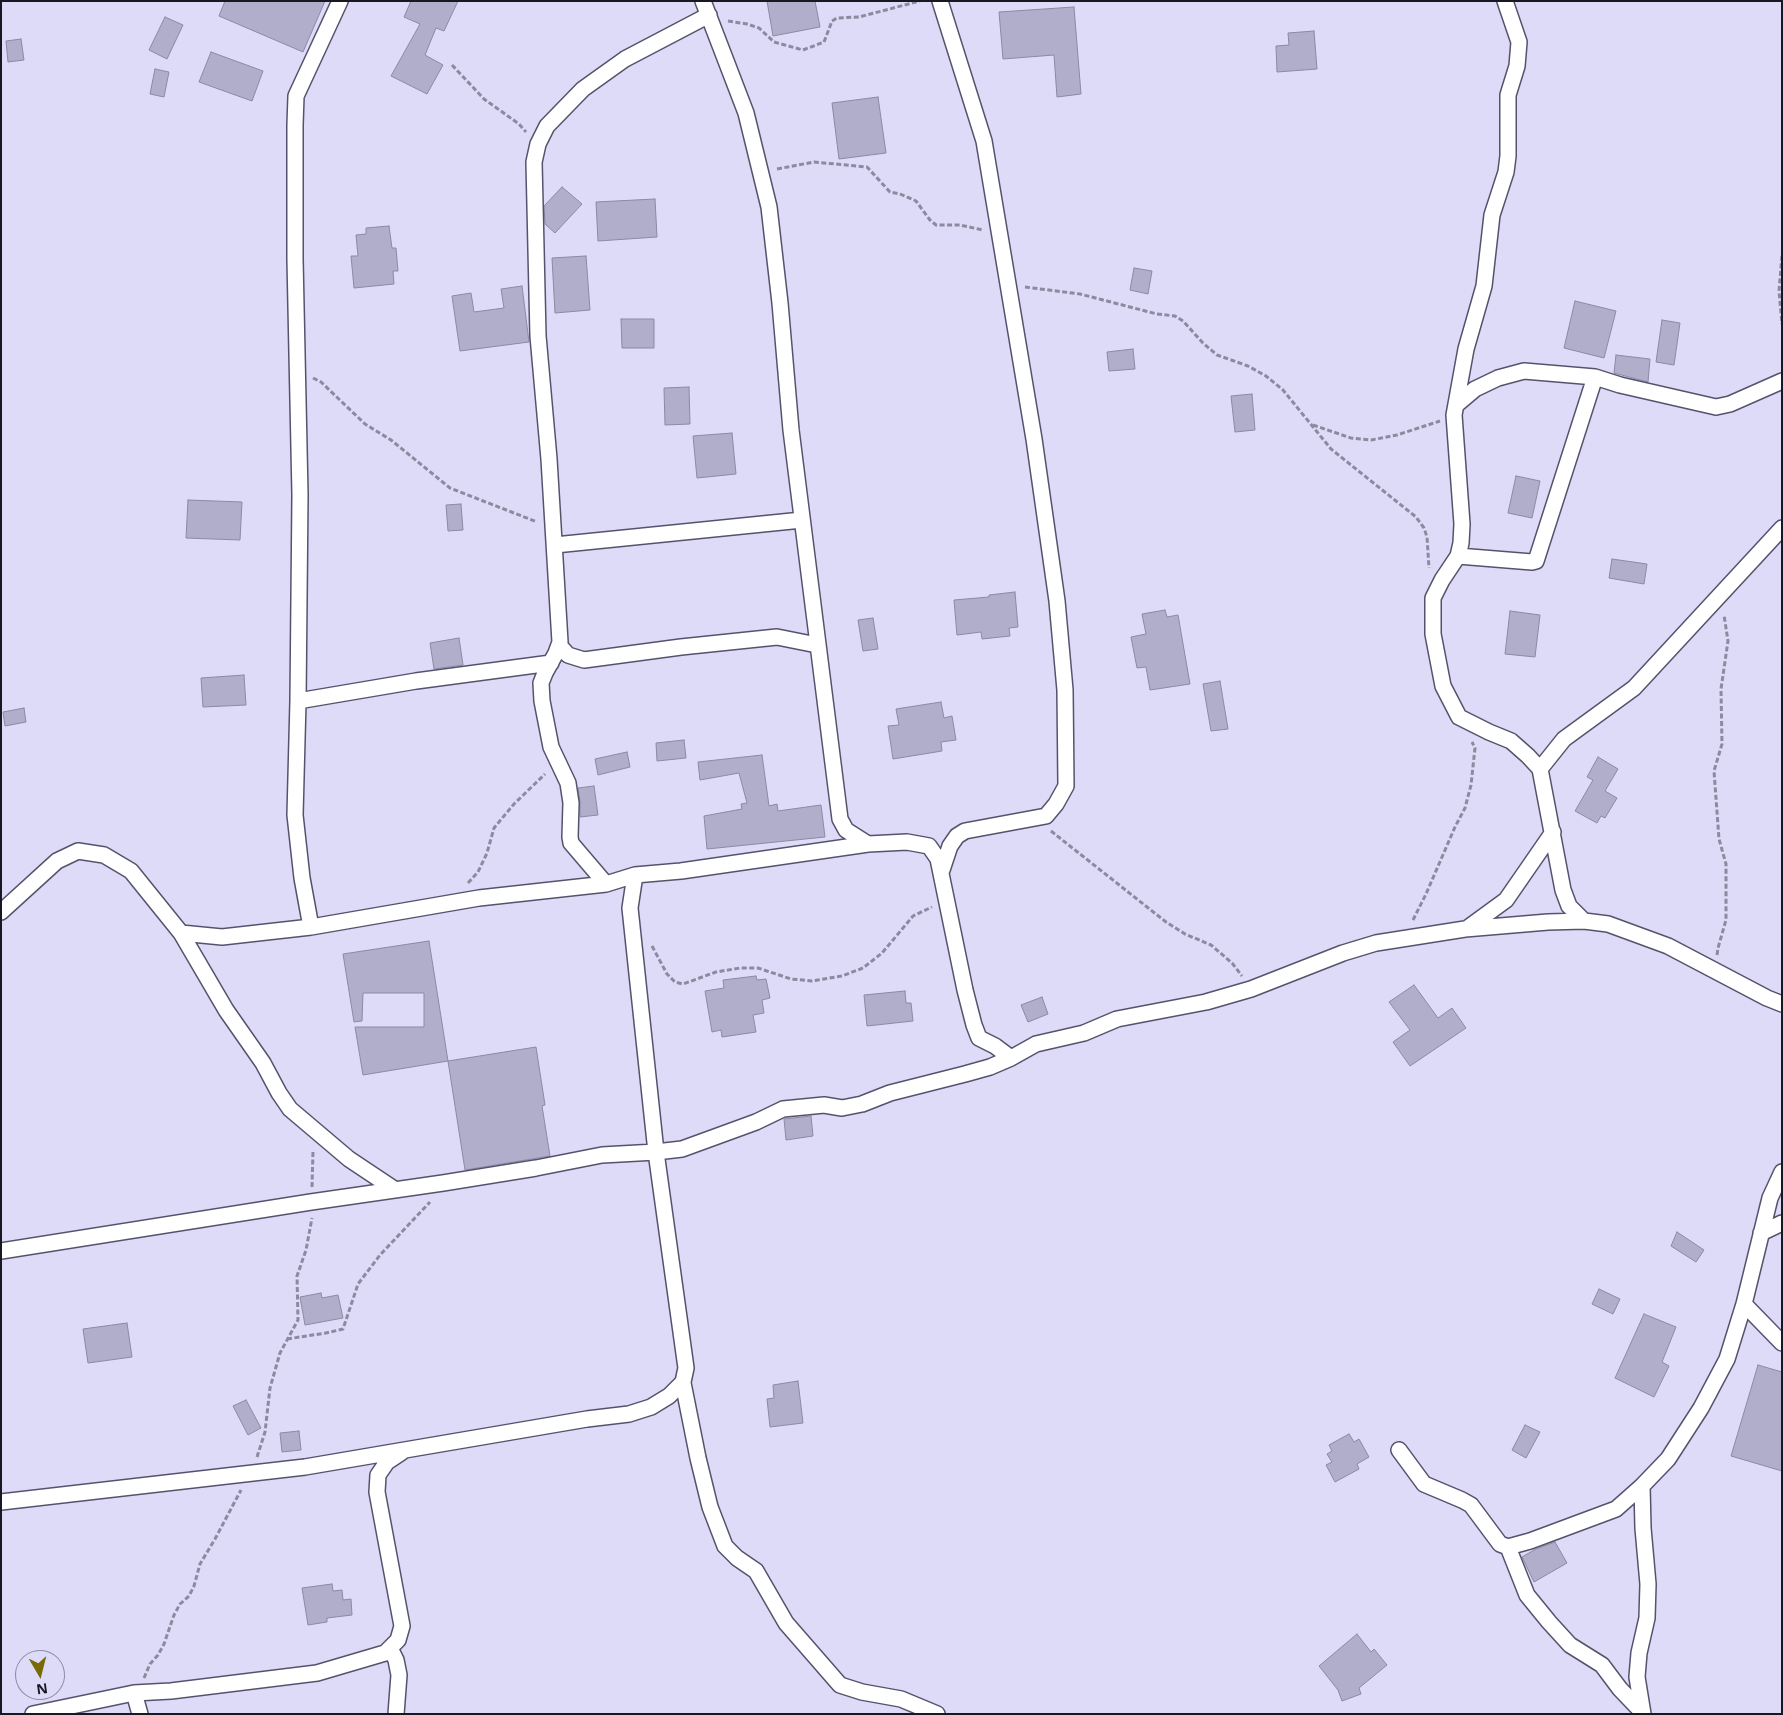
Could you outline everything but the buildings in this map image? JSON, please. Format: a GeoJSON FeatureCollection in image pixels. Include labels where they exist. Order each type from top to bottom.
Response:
{"type":"FeatureCollection","features":[{"type":"Feature","properties":{"kind":"street"},"geometry":{"type":"LineString","coordinates":[[311,927],[302,878],[295,815],[300,495],[294,160],[296,96],[340,1]]}},
{"type":"Feature","properties":{"kind":"street"},"geometry":{"type":"LineString","coordinates":[[940,1],[984,141],[1035,448],[1057,601],[1065,690],[1066,786],[1056,804],[1046,816],[965,831],[957,836],[950,846],[942,870]]}},
{"type":"Feature","properties":{"kind":"street"},"geometry":{"type":"LineString","coordinates":[[1505,1],[1519,42],[1517,66],[1508,95],[1507,164],[1492,215],[1484,286],[1466,349],[1455,410],[1462,524],[1458,556],[1433,598],[1433,634],[1443,686],[1459,717],[1511,741],[1540,769],[1563,890],[1569,906],[1584,921]]}},
{"type":"Feature","properties":{"kind":"street"},"geometry":{"type":"LineString","coordinates":[[606,884],[571,843],[571,803],[568,783],[551,747],[542,701],[541,683],[559,644],[554,528],[538,336],[534,162],[538,144],[547,126],[583,89],[625,59],[707,12],[746,114],[769,207],[780,303],[791,430],[840,818],[846,830],[868,844]]}},
{"type":"Feature","properties":{"kind":"street"},"geometry":{"type":"LineString","coordinates":[[1455,410],[1475,389],[1498,378],[1524,371],[1595,377],[1620,385],[1716,406],[1730,404],[1782,382]]}},
{"type":"Feature","properties":{"kind":"street"},"geometry":{"type":"LineString","coordinates":[[1458,556],[1536,561],[1539,557],[1595,377]]}},
{"type":"Feature","properties":{"kind":"street"},"geometry":{"type":"LineString","coordinates":[[555,545],[802,520]]}},
{"type":"Feature","properties":{"kind":"street"},"geometry":{"type":"LineString","coordinates":[[1540,769],[1564,740],[1634,688],[1782,528]]}},
{"type":"Feature","properties":{"kind":"street"},"geometry":{"type":"LineString","coordinates":[[559,644],[568,655],[584,660],[681,646],[777,637],[817,645]]}},
{"type":"Feature","properties":{"kind":"street"},"geometry":{"type":"LineString","coordinates":[[298,702],[551,662]]}},
{"type":"Feature","properties":{"kind":"street"},"geometry":{"type":"LineString","coordinates":[[1465,929],[1506,900],[1552,832]]}},
{"type":"Feature","properties":{"kind":"street"},"geometry":{"type":"LineString","coordinates":[[180,932],[222,937],[311,927],[456,902],[606,884],[635,875],[681,871],[868,844],[907,842],[929,846],[938,858],[948,898],[965,990],[979,1038],[995,1046],[1011,1058]]}},
{"type":"Feature","properties":{"kind":"street"},"geometry":{"type":"LineString","coordinates":[[1,912],[57,861],[78,851],[104,855],[131,871],[180,932],[226,1010],[263,1063],[290,1109],[349,1159],[394,1189]]}},
{"type":"Feature","properties":{"kind":"street"},"geometry":{"type":"LineString","coordinates":[[635,875],[630,908],[656,1152],[686,1368],[683,1383],[710,1507],[725,1546],[737,1558],[756,1570],[786,1623],[840,1685],[862,1692],[901,1699],[937,1714]]}},
{"type":"Feature","properties":{"kind":"street"},"geometry":{"type":"LineString","coordinates":[[1,1251],[394,1189],[443,1183],[602,1155],[682,1149],[756,1122],[783,1108],[824,1105],[842,1108],[862,1104],[890,1093],[965,1074],[1011,1058],[1036,1044],[1084,1033],[1116,1019],[1206,1002],[1251,989],[1342,953],[1376,943],[1465,929],[1548,922],[1584,921],[1608,924],[1668,946],[1782,1004]]}},
{"type":"Feature","properties":{"kind":"street"},"geometry":{"type":"LineString","coordinates":[[1399,1450],[1424,1484],[1462,1500],[1471,1506],[1500,1544],[1508,1547],[1530,1541],[1616,1508],[1642,1486],[1668,1459],[1701,1408],[1727,1359],[1744,1304],[1770,1198],[1782,1172]]}},
{"type":"Feature","properties":{"kind":"street"},"geometry":{"type":"LineString","coordinates":[[1761,1233],[1782,1223]]}},
{"type":"Feature","properties":{"kind":"street"},"geometry":{"type":"LineString","coordinates":[[1744,1304],[1782,1343]]}},
{"type":"Feature","properties":{"kind":"street"},"geometry":{"type":"LineString","coordinates":[[1,1502],[305,1468],[628,1414],[651,1407],[669,1396],[683,1383]]}},
{"type":"Feature","properties":{"kind":"street"},"geometry":{"type":"LineString","coordinates":[[33,1714],[137,1693],[171,1691],[317,1673],[386,1653],[398,1640],[402,1626],[377,1492],[378,1475],[387,1462],[405,1450]]}},
{"type":"Feature","properties":{"kind":"street"},"geometry":{"type":"LineString","coordinates":[[1642,1486],[1643,1528],[1648,1584],[1647,1618],[1639,1653],[1637,1678],[1643,1713]]}},
{"type":"Feature","properties":{"kind":"street"},"geometry":{"type":"LineString","coordinates":[[1508,1547],[1528,1595],[1543,1615],[1570,1645],[1602,1666],[1620,1689],[1643,1713]]}},
{"type":"Feature","properties":{"kind":"street"},"geometry":{"type":"LineString","coordinates":[[390,1648],[396,1660],[399,1675],[396,1714]]}},
{"type":"Feature","properties":{"kind":"street"},"geometry":{"type":"LineString","coordinates":[[137,1693],[140,1714]]}},
{"type":"Feature","properties":{"kind":"path"},"geometry":{"type":"LineString","coordinates":[[707,12],[719,19],[759,28],[774,42],[803,50],[824,42],[832,21],[837,18],[859,17],[920,1]]}},
{"type":"Feature","properties":{"kind":"path"},"geometry":{"type":"LineString","coordinates":[[452,65],[484,98],[519,124],[527,134]]}},
{"type":"Feature","properties":{"kind":"path"},"geometry":{"type":"LineString","coordinates":[[761,176],[782,167],[814,162],[867,167],[890,192],[916,201],[936,225],[960,225],[1000,236]]}},
{"type":"Feature","properties":{"kind":"path"},"geometry":{"type":"LineString","coordinates":[[1782,256],[1779,291],[1782,324]]}},
{"type":"Feature","properties":{"kind":"path"},"geometry":{"type":"LineString","coordinates":[[1008,286],[1080,294],[1157,314],[1175,316],[1183,321],[1217,355],[1248,366],[1266,376],[1283,390],[1332,449],[1416,517],[1424,528],[1427,537],[1429,571]]}},
{"type":"Feature","properties":{"kind":"path"},"geometry":{"type":"LineString","coordinates":[[297,370],[321,382],[365,424],[391,440],[450,488],[554,528]]}},
{"type":"Feature","properties":{"kind":"path"},"geometry":{"type":"LineString","coordinates":[[1313,425],[1351,438],[1372,440],[1418,429],[1455,410]]}},
{"type":"Feature","properties":{"kind":"path"},"geometry":{"type":"LineString","coordinates":[[1717,970],[1718,948],[1726,920],[1726,864],[1719,839],[1714,771],[1722,744],[1721,689],[1728,641],[1719,596]]}},
{"type":"Feature","properties":{"kind":"path"},"geometry":{"type":"LineString","coordinates":[[1404,938],[1465,808],[1469,793],[1475,748],[1467,729],[1459,717]]}},
{"type":"Feature","properties":{"kind":"path"},"geometry":{"type":"LineString","coordinates":[[456,902],[478,872],[487,853],[494,828],[514,804],[546,773],[556,757]]}},
{"type":"Feature","properties":{"kind":"path"},"geometry":{"type":"LineString","coordinates":[[1036,818],[1166,922],[1185,934],[1211,945],[1232,963],[1251,989]]}},
{"type":"Feature","properties":{"kind":"path"},"geometry":{"type":"LineString","coordinates":[[650,942],[666,974],[675,982],[683,984],[716,972],[740,968],[758,968],[791,979],[812,981],[842,976],[863,968],[882,953],[913,916],[948,898]]}},
{"type":"Feature","properties":{"kind":"path"},"geometry":{"type":"LineString","coordinates":[[137,1693],[145,1672],[164,1644],[174,1615],[180,1604],[189,1596],[194,1586],[200,1564],[250,1475],[265,1432],[270,1388],[280,1353],[298,1320],[297,1276],[306,1250],[312,1220],[313,1151],[316,1132]]}},
{"type":"Feature","properties":{"kind":"path"},"geometry":{"type":"LineString","coordinates":[[286,1339],[326,1334],[343,1329],[358,1284],[380,1255],[428,1205],[443,1183]]}}]}
